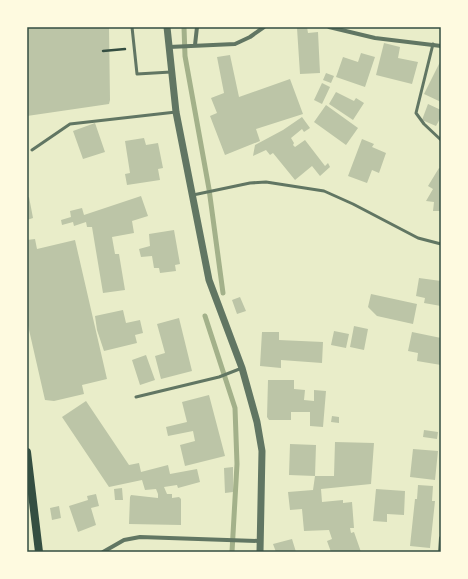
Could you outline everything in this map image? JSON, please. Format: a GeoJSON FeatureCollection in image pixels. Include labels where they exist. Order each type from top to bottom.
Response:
{"type":"FeatureCollection","features":[{"type":"Feature","properties":{"kind":"main road"},"geometry":{"type":"LineString","coordinates":[[27,452],[39,552]]}},
{"type":"Feature","properties":{"kind":"street"},"geometry":{"type":"LineString","coordinates":[[167,27],[176,112],[209,280],[242,368],[257,422],[262,451],[259,541],[260,552]]}},
{"type":"Feature","properties":{"kind":"street"},"geometry":{"type":"LineString","coordinates":[[195,45],[197,27]]}},
{"type":"Feature","properties":{"kind":"street"},"geometry":{"type":"LineString","coordinates":[[169,47],[235,44],[250,37],[264,27]]}},
{"type":"Feature","properties":{"kind":"street"},"geometry":{"type":"LineString","coordinates":[[329,27],[375,38],[441,46]]}},
{"type":"Feature","properties":{"kind":"street"},"geometry":{"type":"LineString","coordinates":[[103,552],[124,540],[140,537],[259,541]]}},
{"type":"Feature","properties":{"kind":"street"},"geometry":{"type":"LineString","coordinates":[[440,552],[441,538]]}},
{"type":"Feature","properties":{"kind":"lane"},"geometry":{"type":"LineString","coordinates":[[132,27],[137,74],[172,72]]}},
{"type":"Feature","properties":{"kind":"lane"},"geometry":{"type":"LineString","coordinates":[[433,44],[416,113],[424,124],[441,140]]}},
{"type":"Feature","properties":{"kind":"lane"},"geometry":{"type":"LineString","coordinates":[[32,150],[70,124],[176,112]]}},
{"type":"Feature","properties":{"kind":"lane"},"geometry":{"type":"LineString","coordinates":[[193,195],[250,183],[266,182],[324,191],[353,204],[418,238],[441,244]]}},
{"type":"Feature","properties":{"kind":"lane"},"geometry":{"type":"LineString","coordinates":[[136,398],[219,377],[242,368]]}},
{"type":"Feature","properties":{"kind":"path"},"geometry":{"type":"LineString","coordinates":[[104,51],[134,48]]}},
{"type":"Feature","properties":{"kind":"building"},"geometry":{"type":"Polygon","coordinates":[[[27,27],[109,27],[109,104],[27,116],[27,27]]]}},
{"type":"Feature","properties":{"kind":"building"},"geometry":{"type":"Polygon","coordinates":[[[307,27],[308,33],[318,32],[320,73],[300,74],[297,28],[307,27]]]}},
{"type":"Feature","properties":{"kind":"building"},"geometry":{"type":"Polygon","coordinates":[[[384,43],[400,47],[398,58],[418,62],[412,84],[376,75],[384,43]]]}},
{"type":"Feature","properties":{"kind":"building"},"geometry":{"type":"Polygon","coordinates":[[[361,53],[375,57],[365,87],[336,77],[343,57],[358,62],[361,53]]]}},
{"type":"Feature","properties":{"kind":"building"},"geometry":{"type":"Polygon","coordinates":[[[230,55],[239,97],[290,79],[303,114],[256,129],[260,141],[225,155],[210,116],[217,113],[211,98],[224,93],[217,57],[230,55]]]}},
{"type":"Feature","properties":{"kind":"building"},"geometry":{"type":"Polygon","coordinates":[[[441,60],[441,102],[424,94],[441,60]]]}},
{"type":"Feature","properties":{"kind":"building"},"geometry":{"type":"Polygon","coordinates":[[[326,73],[334,76],[331,83],[323,80],[326,73]]]}},
{"type":"Feature","properties":{"kind":"building"},"geometry":{"type":"Polygon","coordinates":[[[322,83],[330,87],[322,104],[314,100],[322,83]]]}},
{"type":"Feature","properties":{"kind":"building"},"geometry":{"type":"Polygon","coordinates":[[[336,92],[354,101],[356,98],[364,103],[353,120],[329,104],[336,92]]]}},
{"type":"Feature","properties":{"kind":"building"},"geometry":{"type":"Polygon","coordinates":[[[428,104],[441,110],[441,117],[436,126],[422,120],[428,104]]]}},
{"type":"Feature","properties":{"kind":"building"},"geometry":{"type":"Polygon","coordinates":[[[326,105],[358,128],[346,145],[314,122],[326,105]]]}},
{"type":"Feature","properties":{"kind":"building"},"geometry":{"type":"Polygon","coordinates":[[[302,117],[310,128],[304,132],[302,129],[291,138],[294,143],[293,145],[295,147],[305,140],[325,166],[328,163],[330,167],[320,176],[312,166],[295,180],[273,153],[270,155],[266,150],[253,156],[255,145],[283,130],[302,117]]]}},
{"type":"Feature","properties":{"kind":"building"},"geometry":{"type":"Polygon","coordinates":[[[95,123],[105,152],[83,159],[73,131],[95,123]]]}},
{"type":"Feature","properties":{"kind":"building"},"geometry":{"type":"Polygon","coordinates":[[[144,138],[146,145],[158,143],[163,168],[158,169],[160,180],[127,185],[125,174],[130,173],[125,141],[144,138]]]}},
{"type":"Feature","properties":{"kind":"building"},"geometry":{"type":"Polygon","coordinates":[[[362,139],[374,144],[372,147],[386,153],[379,173],[372,170],[367,183],[348,176],[362,139]]]}},
{"type":"Feature","properties":{"kind":"building"},"geometry":{"type":"Polygon","coordinates":[[[439,168],[441,169],[441,211],[433,211],[434,202],[426,201],[433,189],[428,186],[439,168]]]}},
{"type":"Feature","properties":{"kind":"building"},"geometry":{"type":"Polygon","coordinates":[[[141,196],[148,216],[132,221],[134,233],[112,237],[115,254],[119,254],[125,290],[103,293],[92,227],[87,227],[86,222],[74,226],[73,222],[62,225],[61,220],[71,217],[70,211],[82,208],[84,215],[141,196]]]}},
{"type":"Feature","properties":{"kind":"building"},"geometry":{"type":"Polygon","coordinates":[[[29,197],[33,218],[27,220],[27,198],[29,197]]]}},
{"type":"Feature","properties":{"kind":"building"},"geometry":{"type":"Polygon","coordinates":[[[174,230],[180,264],[175,265],[176,271],[160,273],[159,268],[154,268],[152,256],[141,257],[139,249],[150,246],[149,234],[174,230]]]}},
{"type":"Feature","properties":{"kind":"building"},"geometry":{"type":"Polygon","coordinates":[[[35,239],[37,249],[75,240],[107,379],[82,385],[84,394],[54,401],[45,400],[27,321],[27,240],[35,239]]]}},
{"type":"Feature","properties":{"kind":"building"},"geometry":{"type":"Polygon","coordinates":[[[419,278],[441,281],[441,306],[424,303],[425,298],[416,296],[419,278]]]}},
{"type":"Feature","properties":{"kind":"building"},"geometry":{"type":"Polygon","coordinates":[[[371,294],[417,304],[413,324],[377,316],[368,307],[371,294]]]}},
{"type":"Feature","properties":{"kind":"building"},"geometry":{"type":"Polygon","coordinates":[[[240,297],[246,311],[237,314],[232,300],[240,297]]]}},
{"type":"Feature","properties":{"kind":"building"},"geometry":{"type":"Polygon","coordinates":[[[123,310],[126,323],[140,320],[143,333],[135,335],[137,343],[104,351],[97,330],[95,316],[123,310]]]}},
{"type":"Feature","properties":{"kind":"building"},"geometry":{"type":"Polygon","coordinates":[[[179,318],[192,371],[161,379],[155,356],[165,353],[157,324],[179,318]]]}},
{"type":"Feature","properties":{"kind":"building"},"geometry":{"type":"Polygon","coordinates":[[[354,326],[368,329],[364,350],[350,347],[354,326]]]}},
{"type":"Feature","properties":{"kind":"building"},"geometry":{"type":"Polygon","coordinates":[[[334,331],[349,334],[346,348],[331,345],[334,331]]]}},
{"type":"Feature","properties":{"kind":"building"},"geometry":{"type":"Polygon","coordinates":[[[262,332],[279,332],[279,340],[323,342],[322,363],[281,360],[281,368],[260,366],[262,332]]]}},
{"type":"Feature","properties":{"kind":"building"},"geometry":{"type":"Polygon","coordinates":[[[412,332],[441,338],[441,365],[417,361],[418,353],[408,351],[412,332]]]}},
{"type":"Feature","properties":{"kind":"building"},"geometry":{"type":"Polygon","coordinates":[[[146,355],[155,380],[140,385],[132,360],[146,355]]]}},
{"type":"Feature","properties":{"kind":"building"},"geometry":{"type":"Polygon","coordinates":[[[268,380],[294,380],[294,389],[305,390],[304,400],[314,401],[314,390],[326,391],[323,427],[310,426],[310,412],[291,412],[291,420],[269,420],[267,417],[268,380]]]}},
{"type":"Feature","properties":{"kind":"building"},"geometry":{"type":"Polygon","coordinates":[[[209,395],[225,456],[185,466],[180,445],[195,441],[193,431],[168,436],[166,427],[187,422],[182,402],[209,395]]]}},
{"type":"Feature","properties":{"kind":"building"},"geometry":{"type":"Polygon","coordinates":[[[86,401],[129,465],[139,463],[141,472],[168,465],[170,474],[197,469],[200,482],[178,488],[177,485],[164,487],[167,494],[172,494],[172,498],[179,497],[181,499],[181,525],[129,524],[131,495],[158,498],[158,494],[156,489],[145,490],[142,480],[109,487],[62,417],[86,401]]]}},
{"type":"Feature","properties":{"kind":"building"},"geometry":{"type":"Polygon","coordinates":[[[332,416],[339,417],[339,423],[331,422],[332,416]]]}},
{"type":"Feature","properties":{"kind":"building"},"geometry":{"type":"Polygon","coordinates":[[[424,430],[438,432],[437,439],[423,437],[424,430]]]}},
{"type":"Feature","properties":{"kind":"building"},"geometry":{"type":"Polygon","coordinates":[[[335,442],[374,443],[371,484],[321,489],[322,502],[343,500],[343,503],[352,502],[354,528],[350,528],[351,533],[354,532],[361,552],[331,552],[327,541],[332,539],[329,530],[304,531],[302,509],[290,510],[288,492],[313,490],[315,476],[334,476],[335,442]]]}},
{"type":"Feature","properties":{"kind":"building"},"geometry":{"type":"Polygon","coordinates":[[[290,444],[316,445],[315,476],[289,475],[290,444]]]}},
{"type":"Feature","properties":{"kind":"building"},"geometry":{"type":"Polygon","coordinates":[[[413,449],[438,451],[435,480],[410,477],[413,449]]]}},
{"type":"Feature","properties":{"kind":"building"},"geometry":{"type":"Polygon","coordinates":[[[233,467],[233,492],[225,493],[224,468],[233,467]]]}},
{"type":"Feature","properties":{"kind":"building"},"geometry":{"type":"Polygon","coordinates":[[[418,485],[433,486],[432,501],[435,501],[430,548],[410,546],[418,485]]]}},
{"type":"Feature","properties":{"kind":"building"},"geometry":{"type":"Polygon","coordinates":[[[122,488],[123,500],[115,500],[114,489],[122,488]]]}},
{"type":"Feature","properties":{"kind":"building"},"geometry":{"type":"Polygon","coordinates":[[[376,489],[405,491],[404,515],[387,514],[387,522],[373,521],[376,489]]]}},
{"type":"Feature","properties":{"kind":"building"},"geometry":{"type":"Polygon","coordinates":[[[96,494],[99,506],[91,508],[96,525],[78,532],[69,506],[88,500],[87,496],[96,494]]]}},
{"type":"Feature","properties":{"kind":"building"},"geometry":{"type":"Polygon","coordinates":[[[59,506],[61,518],[52,520],[50,508],[59,506]]]}},
{"type":"Feature","properties":{"kind":"building"},"geometry":{"type":"Polygon","coordinates":[[[292,539],[296,552],[276,552],[273,544],[292,539]]]}},
{"type":"Feature","properties":{"kind":"waterway"},"geometry":{"type":"LineString","coordinates":[[184,27],[185,56],[209,189],[223,293]]}},
{"type":"Feature","properties":{"kind":"waterway"},"geometry":{"type":"LineString","coordinates":[[205,316],[235,408],[237,464],[232,552]]}}]}
